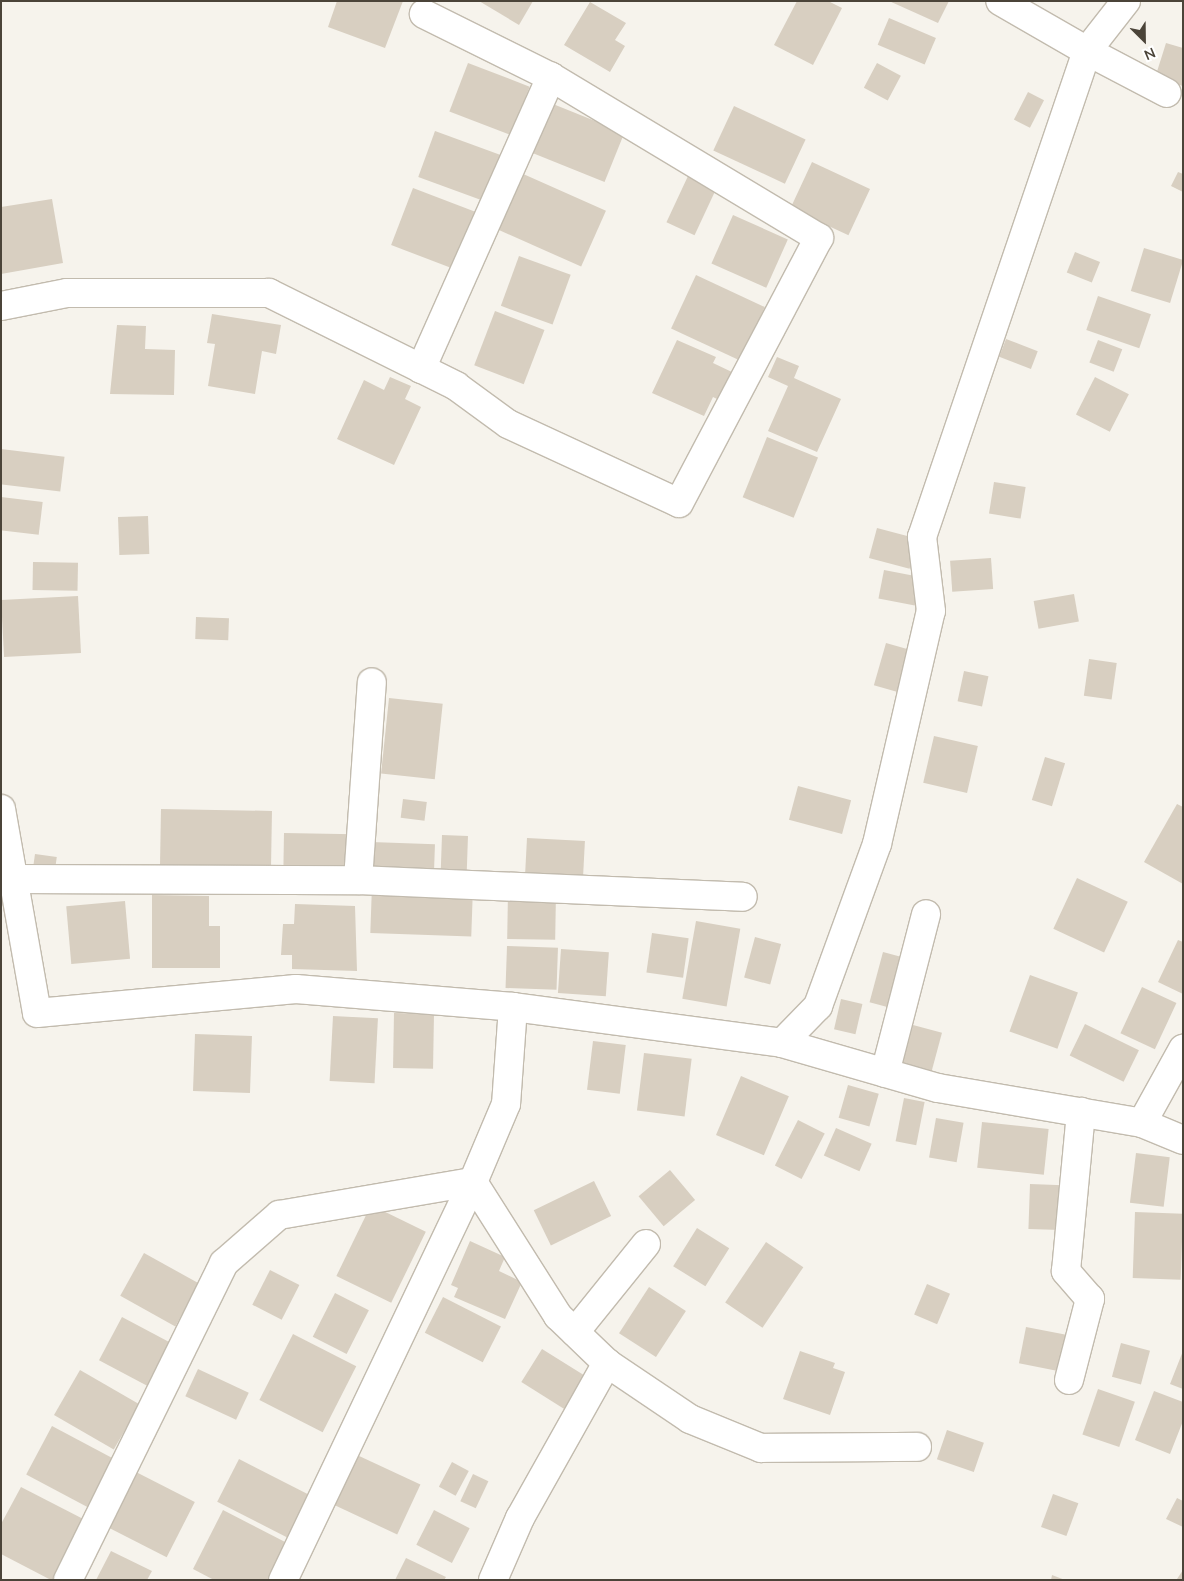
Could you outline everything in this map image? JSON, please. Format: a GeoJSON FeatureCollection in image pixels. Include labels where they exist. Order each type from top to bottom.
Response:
{"type":"FeatureCollection","features":[{"type":"Feature","properties":{"kind":"street"},"geometry":{"type":"LineString","coordinates":[[1000,1],[1087,51],[1167,93]]}},
{"type":"Feature","properties":{"kind":"street"},"geometry":{"type":"LineString","coordinates":[[782,1043],[818,1006],[877,844],[931,611],[922,538],[1087,51],[1126,1]]}},
{"type":"Feature","properties":{"kind":"street"},"geometry":{"type":"LineString","coordinates":[[1,306],[67,293],[269,293],[456,386],[508,424],[679,503],[819,238],[551,77],[424,14]]}},
{"type":"Feature","properties":{"kind":"street"},"geometry":{"type":"LineString","coordinates":[[421,369],[551,77]]}},
{"type":"Feature","properties":{"kind":"street"},"geometry":{"type":"LineString","coordinates":[[358,880],[372,682]]}},
{"type":"Feature","properties":{"kind":"street"},"geometry":{"type":"LineString","coordinates":[[1,809],[38,1013],[296,989],[513,1007],[782,1043],[938,1088],[1142,1123],[1183,1140]]}},
{"type":"Feature","properties":{"kind":"street"},"geometry":{"type":"LineString","coordinates":[[14,879],[358,880],[743,897]]}},
{"type":"Feature","properties":{"kind":"street"},"geometry":{"type":"LineString","coordinates":[[885,1073],[926,914]]}},
{"type":"Feature","properties":{"kind":"street"},"geometry":{"type":"LineString","coordinates":[[283,1580],[473,1182],[506,1104],[513,1007]]}},
{"type":"Feature","properties":{"kind":"street"},"geometry":{"type":"LineString","coordinates":[[1142,1123],[1183,1049]]}},
{"type":"Feature","properties":{"kind":"street"},"geometry":{"type":"LineString","coordinates":[[1069,1380],[1090,1299],[1066,1271],[1081,1112]]}},
{"type":"Feature","properties":{"kind":"street"},"geometry":{"type":"LineString","coordinates":[[473,1182],[558,1316],[607,1363],[690,1419],[761,1448],[916,1447]]}},
{"type":"Feature","properties":{"kind":"street"},"geometry":{"type":"LineString","coordinates":[[68,1580],[224,1263],[279,1215],[473,1182]]}},
{"type":"Feature","properties":{"kind":"street"},"geometry":{"type":"LineString","coordinates":[[575,1332],[646,1244]]}},
{"type":"Feature","properties":{"kind":"street"},"geometry":{"type":"LineString","coordinates":[[493,1580],[520,1518],[607,1363]]}},
{"type":"Feature","properties":{"kind":"building"},"geometry":{"type":"Polygon","coordinates":[[[337,1],[403,1],[385,48],[328,27],[337,1]]]}},
{"type":"Feature","properties":{"kind":"building"},"geometry":{"type":"Polygon","coordinates":[[[479,1],[533,1],[519,25],[479,1]]]}},
{"type":"Feature","properties":{"kind":"building"},"geometry":{"type":"Polygon","coordinates":[[[797,1],[828,1],[842,8],[813,65],[774,45],[797,1]]]}},
{"type":"Feature","properties":{"kind":"building"},"geometry":{"type":"Polygon","coordinates":[[[889,1],[949,1],[938,23],[889,1]]]}},
{"type":"Feature","properties":{"kind":"building"},"geometry":{"type":"Polygon","coordinates":[[[590,2],[626,23],[615,40],[625,46],[610,72],[564,45],[590,2]]]}},
{"type":"Feature","properties":{"kind":"building"},"geometry":{"type":"Polygon","coordinates":[[[889,18],[936,38],[925,65],[878,45],[889,18]]]}},
{"type":"Feature","properties":{"kind":"building"},"geometry":{"type":"Polygon","coordinates":[[[1166,43],[1183,48],[1183,86],[1155,78],[1166,43]]]}},
{"type":"Feature","properties":{"kind":"building"},"geometry":{"type":"Polygon","coordinates":[[[468,63],[530,87],[511,135],[449,112],[468,63]]]}},
{"type":"Feature","properties":{"kind":"building"},"geometry":{"type":"Polygon","coordinates":[[[877,63],[901,76],[888,100],[864,88],[877,63]]]}},
{"type":"Feature","properties":{"kind":"building"},"geometry":{"type":"Polygon","coordinates":[[[1028,92],[1044,100],[1030,128],[1014,120],[1028,92]]]}},
{"type":"Feature","properties":{"kind":"building"},"geometry":{"type":"Polygon","coordinates":[[[553,104],[624,133],[605,182],[533,153],[553,104]]]}},
{"type":"Feature","properties":{"kind":"building"},"geometry":{"type":"Polygon","coordinates":[[[734,106],[806,139],[785,184],[713,150],[734,106]]]}},
{"type":"Feature","properties":{"kind":"building"},"geometry":{"type":"Polygon","coordinates":[[[435,131],[503,156],[486,202],[418,177],[435,131]]]}},
{"type":"Feature","properties":{"kind":"building"},"geometry":{"type":"Polygon","coordinates":[[[812,162],[870,189],[848,235],[790,208],[812,162]]]}},
{"type":"Feature","properties":{"kind":"building"},"geometry":{"type":"Polygon","coordinates":[[[1178,172],[1183,174],[1183,192],[1171,186],[1178,172]]]}},
{"type":"Feature","properties":{"kind":"building"},"geometry":{"type":"Polygon","coordinates":[[[521,173],[606,211],[581,267],[496,229],[521,173]]]}},
{"type":"Feature","properties":{"kind":"building"},"geometry":{"type":"Polygon","coordinates":[[[688,176],[716,189],[695,235],[666,222],[688,176]]]}},
{"type":"Feature","properties":{"kind":"building"},"geometry":{"type":"Polygon","coordinates":[[[413,188],[476,212],[455,269],[391,245],[413,188]]]}},
{"type":"Feature","properties":{"kind":"building"},"geometry":{"type":"Polygon","coordinates":[[[52,199],[63,263],[1,274],[1,207],[52,199]]]}},
{"type":"Feature","properties":{"kind":"building"},"geometry":{"type":"Polygon","coordinates":[[[733,215],[788,239],[766,288],[711,263],[733,215]]]}},
{"type":"Feature","properties":{"kind":"building"},"geometry":{"type":"Polygon","coordinates":[[[1144,248],[1183,260],[1170,303],[1131,291],[1144,248]]]}},
{"type":"Feature","properties":{"kind":"building"},"geometry":{"type":"Polygon","coordinates":[[[1075,252],[1100,262],[1092,283],[1067,272],[1075,252]]]}},
{"type":"Feature","properties":{"kind":"building"},"geometry":{"type":"Polygon","coordinates":[[[519,256],[571,275],[553,325],[501,306],[519,256]]]}},
{"type":"Feature","properties":{"kind":"building"},"geometry":{"type":"Polygon","coordinates":[[[696,275],[765,307],[740,361],[671,328],[696,275]]]}},
{"type":"Feature","properties":{"kind":"building"},"geometry":{"type":"Polygon","coordinates":[[[1098,296],[1151,314],[1139,348],[1086,330],[1098,296]]]}},
{"type":"Feature","properties":{"kind":"building"},"geometry":{"type":"Polygon","coordinates":[[[495,311],[544,330],[524,384],[474,365],[495,311]]]}},
{"type":"Feature","properties":{"kind":"building"},"geometry":{"type":"Polygon","coordinates":[[[212,314],[281,325],[276,354],[262,351],[255,394],[208,386],[215,344],[207,343],[212,314]]]}},
{"type":"Feature","properties":{"kind":"building"},"geometry":{"type":"Polygon","coordinates":[[[117,325],[146,326],[145,349],[175,350],[174,395],[110,394],[117,325]]]}},
{"type":"Feature","properties":{"kind":"building"},"geometry":{"type":"Polygon","coordinates":[[[1006,339],[1038,351],[1031,369],[999,357],[1006,339]]]}},
{"type":"Feature","properties":{"kind":"building"},"geometry":{"type":"Polygon","coordinates":[[[677,340],[716,357],[713,363],[734,373],[721,401],[713,397],[704,416],[652,393],[677,340]]]}},
{"type":"Feature","properties":{"kind":"building"},"geometry":{"type":"Polygon","coordinates":[[[1098,340],[1122,349],[1114,372],[1089,362],[1098,340]]]}},
{"type":"Feature","properties":{"kind":"building"},"geometry":{"type":"Polygon","coordinates":[[[777,357],[799,366],[794,378],[841,399],[817,452],[768,431],[788,386],[768,377],[777,357]]]}},
{"type":"Feature","properties":{"kind":"building"},"geometry":{"type":"Polygon","coordinates":[[[390,377],[411,386],[405,399],[421,407],[394,465],[337,439],[364,380],[384,390],[390,377]]]}},
{"type":"Feature","properties":{"kind":"building"},"geometry":{"type":"Polygon","coordinates":[[[1095,377],[1129,394],[1110,432],[1076,414],[1095,377]]]}},
{"type":"Feature","properties":{"kind":"building"},"geometry":{"type":"Polygon","coordinates":[[[767,437],[818,458],[794,518],[743,497],[767,437]]]}},
{"type":"Feature","properties":{"kind":"building"},"geometry":{"type":"Polygon","coordinates":[[[1,449],[65,457],[60,492],[1,484],[1,449]]]}},
{"type":"Feature","properties":{"kind":"building"},"geometry":{"type":"Polygon","coordinates":[[[994,482],[1026,487],[1021,519],[989,514],[994,482]]]}},
{"type":"Feature","properties":{"kind":"building"},"geometry":{"type":"Polygon","coordinates":[[[1,497],[43,502],[39,535],[1,530],[1,497]]]}},
{"type":"Feature","properties":{"kind":"building"},"geometry":{"type":"Polygon","coordinates":[[[148,516],[149,554],[119,555],[118,517],[148,516]]]}},
{"type":"Feature","properties":{"kind":"building"},"geometry":{"type":"Polygon","coordinates":[[[877,528],[918,539],[910,569],[869,558],[877,528]]]}},
{"type":"Feature","properties":{"kind":"building"},"geometry":{"type":"Polygon","coordinates":[[[991,558],[993,589],[952,592],[950,561],[991,558]]]}},
{"type":"Feature","properties":{"kind":"building"},"geometry":{"type":"Polygon","coordinates":[[[33,562],[78,563],[78,591],[33,590],[33,562]]]}},
{"type":"Feature","properties":{"kind":"building"},"geometry":{"type":"Polygon","coordinates":[[[884,570],[920,577],[915,606],[878,598],[884,570]]]}},
{"type":"Feature","properties":{"kind":"building"},"geometry":{"type":"Polygon","coordinates":[[[1074,594],[1079,622],[1038,629],[1034,601],[1074,594]]]}},
{"type":"Feature","properties":{"kind":"building"},"geometry":{"type":"Polygon","coordinates":[[[78,596],[81,653],[4,657],[1,600],[78,596]]]}},
{"type":"Feature","properties":{"kind":"building"},"geometry":{"type":"Polygon","coordinates":[[[196,617],[229,618],[228,640],[195,639],[196,617]]]}},
{"type":"Feature","properties":{"kind":"building"},"geometry":{"type":"Polygon","coordinates":[[[886,643],[917,652],[905,694],[874,685],[886,643]]]}},
{"type":"Feature","properties":{"kind":"building"},"geometry":{"type":"Polygon","coordinates":[[[1089,659],[1117,663],[1112,700],[1084,696],[1089,659]]]}},
{"type":"Feature","properties":{"kind":"building"},"geometry":{"type":"Polygon","coordinates":[[[964,671],[988,676],[982,707],[958,701],[964,671]]]}},
{"type":"Feature","properties":{"kind":"building"},"geometry":{"type":"Polygon","coordinates":[[[389,698],[443,704],[435,779],[381,774],[389,698]]]}},
{"type":"Feature","properties":{"kind":"building"},"geometry":{"type":"Polygon","coordinates":[[[934,736],[978,746],[967,793],[923,783],[934,736]]]}},
{"type":"Feature","properties":{"kind":"building"},"geometry":{"type":"Polygon","coordinates":[[[1045,757],[1065,763],[1052,806],[1032,800],[1045,757]]]}},
{"type":"Feature","properties":{"kind":"building"},"geometry":{"type":"Polygon","coordinates":[[[798,786],[851,800],[842,834],[789,820],[798,786]]]}},
{"type":"Feature","properties":{"kind":"building"},"geometry":{"type":"Polygon","coordinates":[[[403,799],[427,802],[425,821],[401,818],[403,799]]]}},
{"type":"Feature","properties":{"kind":"building"},"geometry":{"type":"Polygon","coordinates":[[[1177,804],[1183,807],[1183,884],[1144,862],[1177,804]]]}},
{"type":"Feature","properties":{"kind":"building"},"geometry":{"type":"Polygon","coordinates":[[[161,809],[272,811],[271,871],[160,869],[161,809]]]}},
{"type":"Feature","properties":{"kind":"building"},"geometry":{"type":"Polygon","coordinates":[[[284,833],[354,834],[353,872],[283,871],[284,833]]]}},
{"type":"Feature","properties":{"kind":"building"},"geometry":{"type":"Polygon","coordinates":[[[442,835],[468,836],[467,871],[441,870],[442,835]]]}},
{"type":"Feature","properties":{"kind":"building"},"geometry":{"type":"Polygon","coordinates":[[[527,838],[585,841],[583,887],[525,884],[527,838]]]}},
{"type":"Feature","properties":{"kind":"building"},"geometry":{"type":"Polygon","coordinates":[[[371,842],[435,844],[434,880],[370,878],[371,842]]]}},
{"type":"Feature","properties":{"kind":"building"},"geometry":{"type":"Polygon","coordinates":[[[35,854],[57,857],[54,879],[32,876],[35,854]]]}},
{"type":"Feature","properties":{"kind":"building"},"geometry":{"type":"Polygon","coordinates":[[[1077,878],[1128,902],[1104,952],[1053,929],[1077,878]]]}},
{"type":"Feature","properties":{"kind":"building"},"geometry":{"type":"Polygon","coordinates":[[[372,885],[473,889],[471,936],[370,933],[372,885]]]}},
{"type":"Feature","properties":{"kind":"building"},"geometry":{"type":"Polygon","coordinates":[[[508,892],[556,893],[555,940],[507,939],[508,892]]]}},
{"type":"Feature","properties":{"kind":"building"},"geometry":{"type":"Polygon","coordinates":[[[152,895],[209,896],[209,926],[220,926],[220,968],[152,968],[152,895]]]}},
{"type":"Feature","properties":{"kind":"building"},"geometry":{"type":"Polygon","coordinates":[[[125,901],[130,959],[71,964],[66,906],[125,901]]]}},
{"type":"Feature","properties":{"kind":"building"},"geometry":{"type":"Polygon","coordinates":[[[295,904],[355,906],[357,971],[292,969],[292,955],[281,955],[283,924],[294,924],[295,904]]]}},
{"type":"Feature","properties":{"kind":"building"},"geometry":{"type":"Polygon","coordinates":[[[696,921],[740,929],[727,1007],[682,999],[696,921]]]}},
{"type":"Feature","properties":{"kind":"building"},"geometry":{"type":"Polygon","coordinates":[[[652,933],[689,938],[683,978],[646,973],[652,933]]]}},
{"type":"Feature","properties":{"kind":"building"},"geometry":{"type":"Polygon","coordinates":[[[755,937],[781,944],[770,985],[744,978],[755,937]]]}},
{"type":"Feature","properties":{"kind":"building"},"geometry":{"type":"Polygon","coordinates":[[[1178,940],[1183,942],[1183,994],[1158,982],[1178,940]]]}},
{"type":"Feature","properties":{"kind":"building"},"geometry":{"type":"Polygon","coordinates":[[[507,946],[558,948],[557,990],[506,988],[507,946]]]}},
{"type":"Feature","properties":{"kind":"building"},"geometry":{"type":"Polygon","coordinates":[[[561,949],[609,952],[606,996],[558,993],[561,949]]]}},
{"type":"Feature","properties":{"kind":"building"},"geometry":{"type":"Polygon","coordinates":[[[883,952],[909,959],[896,1009],[870,1002],[883,952]]]}},
{"type":"Feature","properties":{"kind":"building"},"geometry":{"type":"Polygon","coordinates":[[[1030,975],[1078,992],[1057,1049],[1009,1031],[1030,975]]]}},
{"type":"Feature","properties":{"kind":"building"},"geometry":{"type":"Polygon","coordinates":[[[1142,987],[1176,1003],[1155,1049],[1120,1033],[1142,987]]]}},
{"type":"Feature","properties":{"kind":"building"},"geometry":{"type":"Polygon","coordinates":[[[841,999],[862,1004],[855,1034],[834,1029],[841,999]]]}},
{"type":"Feature","properties":{"kind":"building"},"geometry":{"type":"Polygon","coordinates":[[[394,1013],[434,1014],[433,1069],[393,1068],[394,1013]]]}},
{"type":"Feature","properties":{"kind":"building"},"geometry":{"type":"Polygon","coordinates":[[[333,1016],[378,1018],[375,1083],[330,1081],[333,1016]]]}},
{"type":"Feature","properties":{"kind":"building"},"geometry":{"type":"Polygon","coordinates":[[[1085,1024],[1139,1050],[1124,1082],[1070,1055],[1085,1024]]]}},
{"type":"Feature","properties":{"kind":"building"},"geometry":{"type":"Polygon","coordinates":[[[913,1025],[942,1033],[931,1073],[902,1066],[913,1025]]]}},
{"type":"Feature","properties":{"kind":"building"},"geometry":{"type":"Polygon","coordinates":[[[195,1034],[252,1036],[250,1093],[193,1091],[195,1034]]]}},
{"type":"Feature","properties":{"kind":"building"},"geometry":{"type":"Polygon","coordinates":[[[593,1041],[626,1045],[620,1094],[587,1090],[593,1041]]]}},
{"type":"Feature","properties":{"kind":"building"},"geometry":{"type":"Polygon","coordinates":[[[644,1053],[692,1059],[685,1116],[637,1111],[644,1053]]]}},
{"type":"Feature","properties":{"kind":"building"},"geometry":{"type":"Polygon","coordinates":[[[741,1076],[789,1096],[764,1155],[716,1135],[741,1076]]]}},
{"type":"Feature","properties":{"kind":"building"},"geometry":{"type":"Polygon","coordinates":[[[848,1085],[879,1094],[869,1127],[839,1118],[848,1085]]]}},
{"type":"Feature","properties":{"kind":"building"},"geometry":{"type":"Polygon","coordinates":[[[904,1098],[925,1102],[916,1145],[896,1141],[904,1098]]]}},
{"type":"Feature","properties":{"kind":"building"},"geometry":{"type":"Polygon","coordinates":[[[936,1118],[964,1123],[957,1162],[929,1157],[936,1118]]]}},
{"type":"Feature","properties":{"kind":"building"},"geometry":{"type":"Polygon","coordinates":[[[798,1120],[825,1134],[802,1179],[775,1165],[798,1120]]]}},
{"type":"Feature","properties":{"kind":"building"},"geometry":{"type":"Polygon","coordinates":[[[982,1122],[1049,1129],[1044,1175],[977,1168],[982,1122]]]}},
{"type":"Feature","properties":{"kind":"building"},"geometry":{"type":"Polygon","coordinates":[[[836,1128],[872,1144],[859,1171],[824,1155],[836,1128]]]}},
{"type":"Feature","properties":{"kind":"building"},"geometry":{"type":"Polygon","coordinates":[[[1136,1153],[1170,1157],[1164,1207],[1130,1203],[1136,1153]]]}},
{"type":"Feature","properties":{"kind":"building"},"geometry":{"type":"Polygon","coordinates":[[[670,1170],[695,1200],[664,1226],[639,1196],[670,1170]]]}},
{"type":"Feature","properties":{"kind":"building"},"geometry":{"type":"Polygon","coordinates":[[[594,1181],[611,1216],[551,1245],[534,1210],[594,1181]]]}},
{"type":"Feature","properties":{"kind":"building"},"geometry":{"type":"Polygon","coordinates":[[[1030,1184],[1063,1185],[1061,1230],[1028,1229],[1030,1184]]]}},
{"type":"Feature","properties":{"kind":"building"},"geometry":{"type":"Polygon","coordinates":[[[371,1205],[426,1232],[391,1303],[336,1276],[371,1205]]]}},
{"type":"Feature","properties":{"kind":"building"},"geometry":{"type":"Polygon","coordinates":[[[1135,1212],[1183,1214],[1181,1280],[1133,1278],[1135,1212]]]}},
{"type":"Feature","properties":{"kind":"building"},"geometry":{"type":"Polygon","coordinates":[[[697,1228],[729,1248],[705,1286],[673,1266],[697,1228]]]}},
{"type":"Feature","properties":{"kind":"building"},"geometry":{"type":"Polygon","coordinates":[[[470,1241],[505,1257],[499,1271],[522,1282],[505,1319],[454,1297],[458,1288],[451,1285],[470,1241]]]}},
{"type":"Feature","properties":{"kind":"building"},"geometry":{"type":"Polygon","coordinates":[[[766,1242],[803,1267],[762,1328],[725,1303],[766,1242]]]}},
{"type":"Feature","properties":{"kind":"building"},"geometry":{"type":"Polygon","coordinates":[[[144,1253],[199,1284],[175,1326],[120,1296],[144,1253]]]}},
{"type":"Feature","properties":{"kind":"building"},"geometry":{"type":"Polygon","coordinates":[[[270,1270],[299,1285],[282,1320],[252,1305],[270,1270]]]}},
{"type":"Feature","properties":{"kind":"building"},"geometry":{"type":"Polygon","coordinates":[[[927,1284],[950,1294],[937,1324],[914,1314],[927,1284]]]}},
{"type":"Feature","properties":{"kind":"building"},"geometry":{"type":"Polygon","coordinates":[[[649,1287],[686,1311],[656,1357],[619,1333],[649,1287]]]}},
{"type":"Feature","properties":{"kind":"building"},"geometry":{"type":"Polygon","coordinates":[[[335,1293],[369,1310],[347,1354],[313,1337],[335,1293]]]}},
{"type":"Feature","properties":{"kind":"building"},"geometry":{"type":"Polygon","coordinates":[[[443,1297],[501,1327],[483,1362],[425,1333],[443,1297]]]}},
{"type":"Feature","properties":{"kind":"building"},"geometry":{"type":"Polygon","coordinates":[[[122,1317],[171,1343],[148,1386],[99,1360],[122,1317]]]}},
{"type":"Feature","properties":{"kind":"building"},"geometry":{"type":"Polygon","coordinates":[[[1026,1327],[1066,1335],[1059,1371],[1019,1363],[1026,1327]]]}},
{"type":"Feature","properties":{"kind":"building"},"geometry":{"type":"Polygon","coordinates":[[[293,1334],[356,1366],[323,1432],[259,1400],[293,1334]]]}},
{"type":"Feature","properties":{"kind":"building"},"geometry":{"type":"Polygon","coordinates":[[[1121,1343],[1150,1351],[1141,1385],[1112,1377],[1121,1343]]]}},
{"type":"Feature","properties":{"kind":"building"},"geometry":{"type":"Polygon","coordinates":[[[542,1349],[586,1377],[565,1410],[521,1382],[542,1349]]]}},
{"type":"Feature","properties":{"kind":"building"},"geometry":{"type":"Polygon","coordinates":[[[800,1351],[835,1363],[833,1368],[845,1372],[830,1415],[783,1399],[800,1351]]]}},
{"type":"Feature","properties":{"kind":"building"},"geometry":{"type":"Polygon","coordinates":[[[1183,1351],[1183,1389],[1170,1384],[1183,1351]]]}},
{"type":"Feature","properties":{"kind":"building"},"geometry":{"type":"Polygon","coordinates":[[[198,1369],[249,1393],[236,1420],[185,1396],[198,1369]]]}},
{"type":"Feature","properties":{"kind":"building"},"geometry":{"type":"Polygon","coordinates":[[[80,1370],[140,1404],[114,1450],[54,1415],[80,1370]]]}},
{"type":"Feature","properties":{"kind":"building"},"geometry":{"type":"Polygon","coordinates":[[[1098,1389],[1135,1402],[1119,1447],[1082,1434],[1098,1389]]]}},
{"type":"Feature","properties":{"kind":"building"},"geometry":{"type":"Polygon","coordinates":[[[1154,1391],[1183,1402],[1183,1421],[1170,1454],[1135,1440],[1154,1391]]]}},
{"type":"Feature","properties":{"kind":"building"},"geometry":{"type":"Polygon","coordinates":[[[52,1426],[116,1460],[91,1509],[26,1475],[52,1426]]]}},
{"type":"Feature","properties":{"kind":"building"},"geometry":{"type":"Polygon","coordinates":[[[947,1430],[984,1443],[974,1472],[937,1459],[947,1430]]]}},
{"type":"Feature","properties":{"kind":"building"},"geometry":{"type":"Polygon","coordinates":[[[357,1455],[420,1485],[397,1534],[334,1505],[357,1455]]]}},
{"type":"Feature","properties":{"kind":"building"},"geometry":{"type":"Polygon","coordinates":[[[239,1459],[313,1497],[291,1539],[217,1502],[239,1459]]]}},
{"type":"Feature","properties":{"kind":"building"},"geometry":{"type":"Polygon","coordinates":[[[452,1462],[469,1471],[456,1496],[439,1487],[452,1462]]]}},
{"type":"Feature","properties":{"kind":"building"},"geometry":{"type":"Polygon","coordinates":[[[136,1472],[195,1502],[167,1557],[108,1527],[136,1472]]]}},
{"type":"Feature","properties":{"kind":"building"},"geometry":{"type":"Polygon","coordinates":[[[473,1474],[488,1481],[476,1508],[460,1501],[473,1474]]]}},
{"type":"Feature","properties":{"kind":"building"},"geometry":{"type":"Polygon","coordinates":[[[21,1487],[91,1523],[61,1580],[51,1580],[1,1554],[1,1524],[21,1487]]]}},
{"type":"Feature","properties":{"kind":"building"},"geometry":{"type":"Polygon","coordinates":[[[1053,1494],[1078,1503],[1066,1536],[1041,1527],[1053,1494]]]}},
{"type":"Feature","properties":{"kind":"building"},"geometry":{"type":"Polygon","coordinates":[[[1177,1498],[1183,1501],[1183,1527],[1166,1519],[1177,1498]]]}},
{"type":"Feature","properties":{"kind":"building"},"geometry":{"type":"Polygon","coordinates":[[[223,1510],[287,1543],[268,1580],[214,1580],[193,1569],[223,1510]]]}},
{"type":"Feature","properties":{"kind":"building"},"geometry":{"type":"Polygon","coordinates":[[[434,1510],[470,1528],[452,1563],[416,1545],[434,1510]]]}},
{"type":"Feature","properties":{"kind":"building"},"geometry":{"type":"Polygon","coordinates":[[[111,1551],[152,1571],[147,1580],[96,1580],[111,1551]]]}},
{"type":"Feature","properties":{"kind":"building"},"geometry":{"type":"Polygon","coordinates":[[[406,1558],[446,1577],[444,1580],[395,1580],[406,1558]]]}},
{"type":"Feature","properties":{"kind":"building"},"geometry":{"type":"Polygon","coordinates":[[[1183,1570],[1183,1580],[1177,1579],[1183,1570]]]}},
{"type":"Feature","properties":{"kind":"building"},"geometry":{"type":"Polygon","coordinates":[[[1052,1575],[1065,1580],[1051,1580],[1052,1575]]]}}]}
